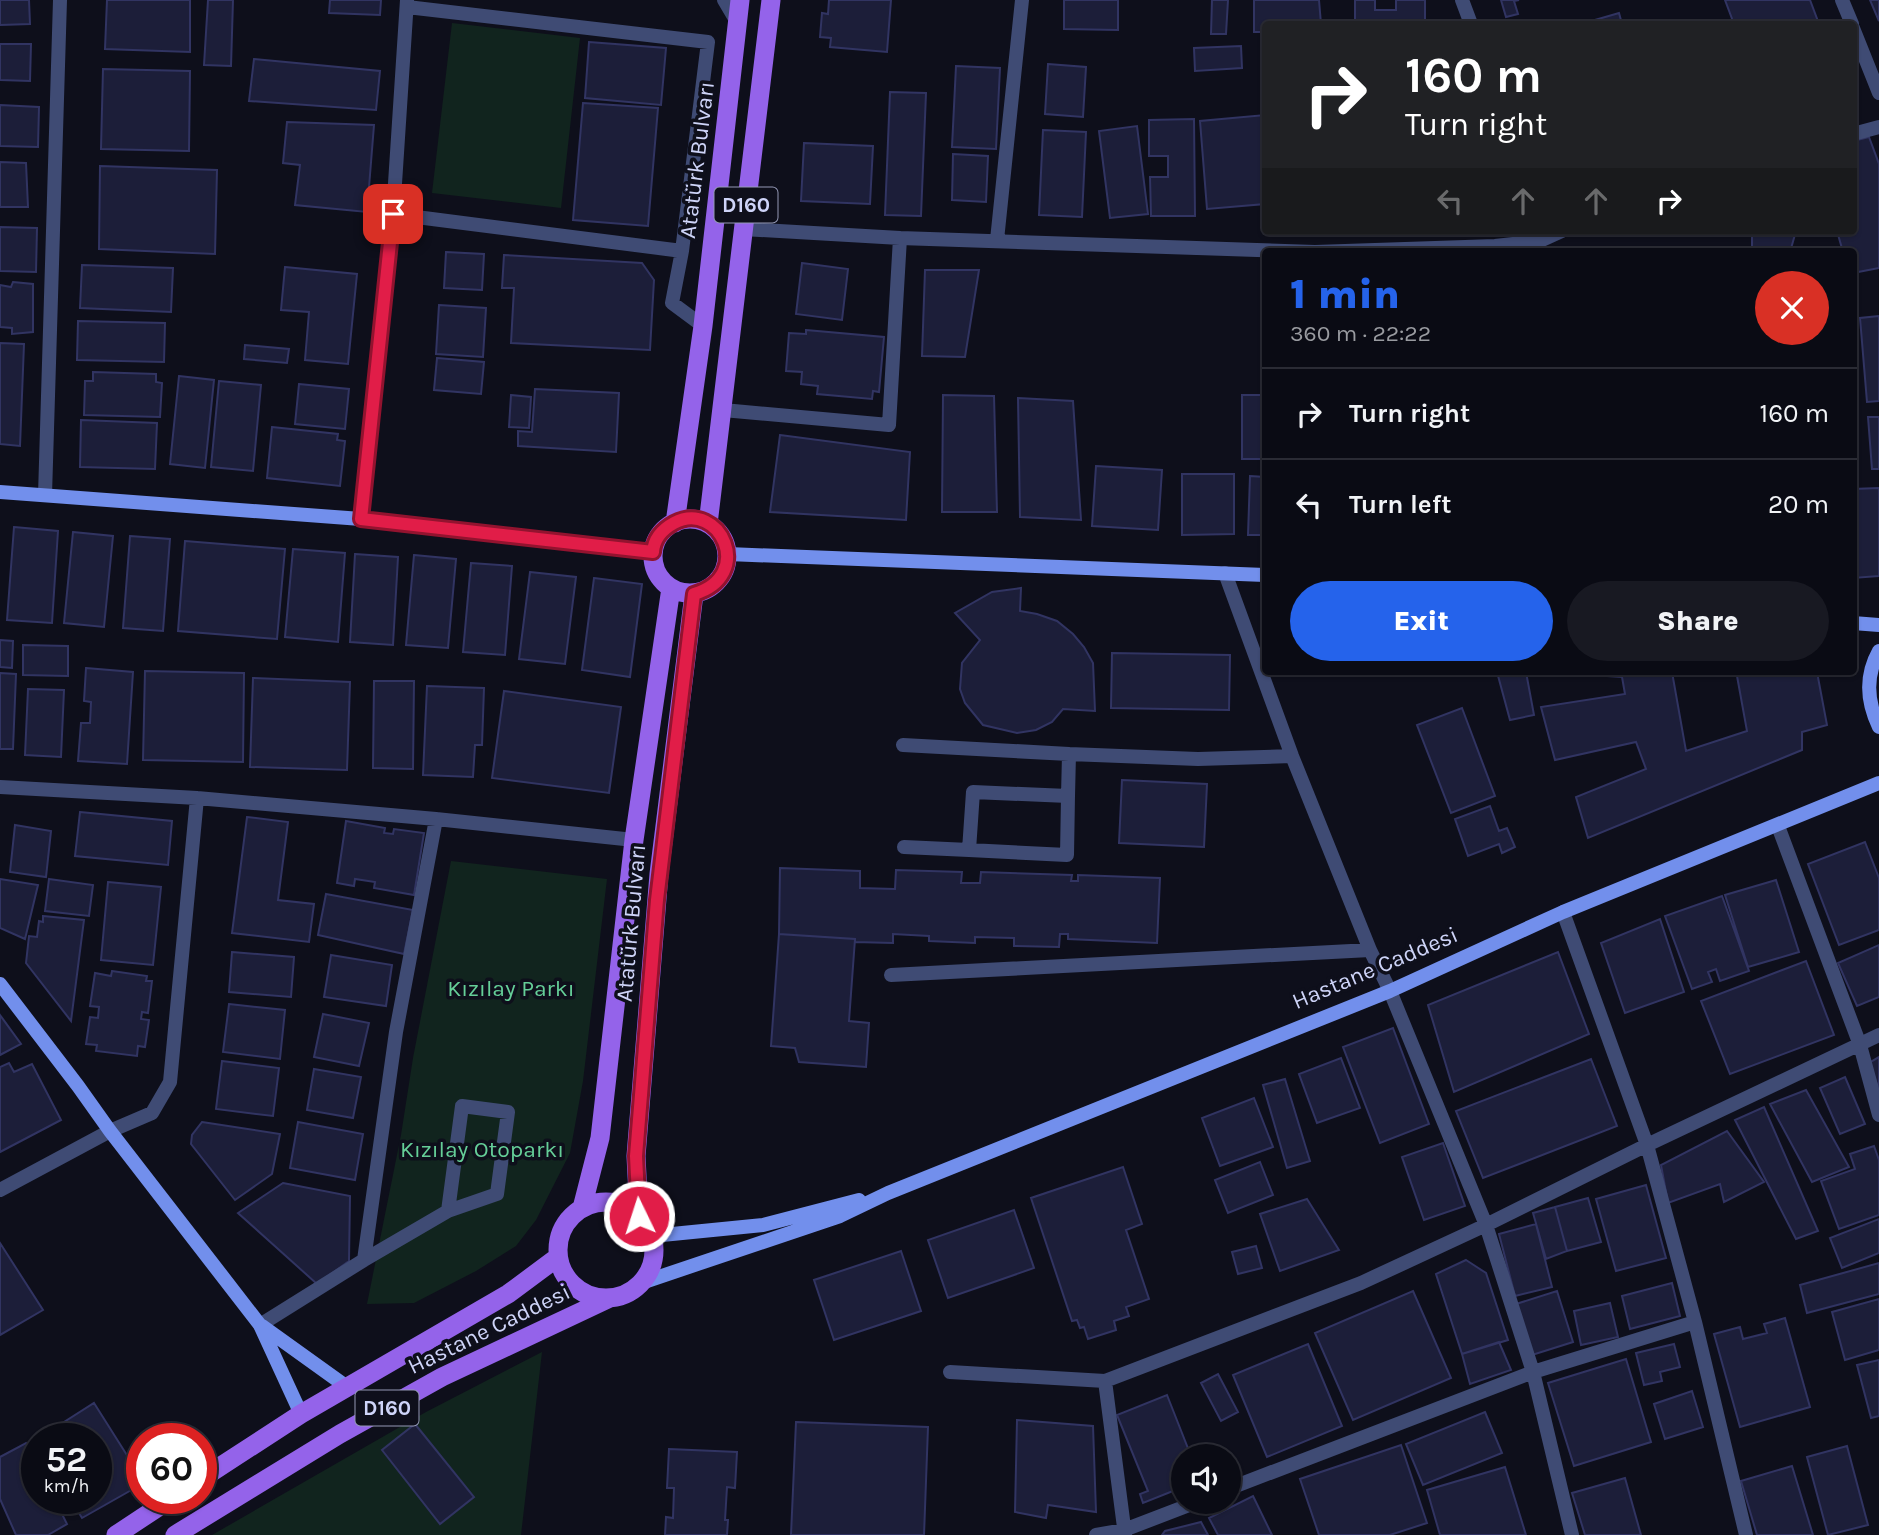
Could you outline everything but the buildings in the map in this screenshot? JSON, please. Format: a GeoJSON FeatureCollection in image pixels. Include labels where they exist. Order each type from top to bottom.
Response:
{"type":"FeatureCollection","features":[{"type":"Feature","properties":{"kind":"main road","name":"Atatürk Bulvarı"},"geometry":{"type":"LineString","coordinates":[[675,523],[702,326],[740,0]]}},
{"type":"Feature","properties":{"kind":"main road","name":"D160"},"geometry":{"type":"LineString","coordinates":[[723,410],[771,0]]}},
{"type":"Feature","properties":{"kind":"main road"},"geometry":{"type":"LineString","coordinates":[[708,524],[723,410]]}},
{"type":"Feature","properties":{"kind":"main road"},"geometry":{"type":"LineString","coordinates":[[0,492],[361,519],[653,552]]}},
{"type":"Feature","properties":{"kind":"main road"},"geometry":{"type":"LineString","coordinates":[[691,518],[708,524],[723,537],[728,554],[723,575],[716,584],[694,594],[671,589],[655,570],[653,552],[659,536],[667,526],[691,518]]}},
{"type":"Feature","properties":{"kind":"main road"},"geometry":{"type":"LineString","coordinates":[[728,554],[1262,575]]}},
{"type":"Feature","properties":{"kind":"main road","name":"Atatürk Bulvarı"},"geometry":{"type":"LineString","coordinates":[[582,1208],[604,1112],[634,840],[671,589]]}},
{"type":"Feature","properties":{"kind":"main road","name":"Atatürk Bulvarı"},"geometry":{"type":"LineString","coordinates":[[639,1216],[636,1156],[658,887],[694,594]]}},
{"type":"Feature","properties":{"kind":"main road"},"geometry":{"type":"LineString","coordinates":[[1857,623],[1879,625]]}},
{"type":"Feature","properties":{"kind":"main road"},"geometry":{"type":"LineString","coordinates":[[1879,651],[1870,670],[1868,692],[1872,712],[1879,727]]}},
{"type":"Feature","properties":{"kind":"main road","name":"Hastane Caddesi"},"geometry":{"type":"LineString","coordinates":[[641,1283],[840,1216],[888,1193],[1390,991],[1563,912],[1879,783]]}},
{"type":"Feature","properties":{"kind":"main road"},"geometry":{"type":"LineString","coordinates":[[0,985],[260,1325],[301,1414]]}},
{"type":"Feature","properties":{"kind":"main road","name":"Hastane Caddesi"},"geometry":{"type":"LineString","coordinates":[[652,1236],[762,1224],[888,1193]]}},
{"type":"Feature","properties":{"kind":"main road"},"geometry":{"type":"LineString","coordinates":[[610,1298],[598,1298],[576,1288],[561,1269],[558,1243],[562,1229],[570,1217],[582,1208],[595,1203],[610,1202],[624,1205],[639,1216],[652,1236],[654,1250],[652,1264],[641,1283]]}},
{"type":"Feature","properties":{"kind":"main road","name":"Hastane Caddesi"},"geometry":{"type":"LineString","coordinates":[[217,1469],[301,1414],[508,1294],[558,1257]]}},
{"type":"Feature","properties":{"kind":"main road","name":"D160"},"geometry":{"type":"LineString","coordinates":[[610,1298],[624,1295],[641,1283]]}},
{"type":"Feature","properties":{"kind":"main road","name":"Hastane Caddesi"},"geometry":{"type":"LineString","coordinates":[[175,1535],[340,1434],[442,1377],[610,1298]]}},
{"type":"Feature","properties":{"kind":"main road"},"geometry":{"type":"LineString","coordinates":[[260,1325],[347,1387]]}},
{"type":"Feature","properties":{"kind":"main road"},"geometry":{"type":"LineString","coordinates":[[116,1535],[148,1514]]}},
{"type":"Feature","properties":{"kind":"street"},"geometry":{"type":"LineString","coordinates":[[45,495],[60,0]]}},
{"type":"Feature","properties":{"kind":"street"},"geometry":{"type":"LineString","coordinates":[[724,0],[737,22]]}},
{"type":"Feature","properties":{"kind":"street"},"geometry":{"type":"LineString","coordinates":[[997,240],[1022,0]]}},
{"type":"Feature","properties":{"kind":"street"},"geometry":{"type":"LineString","coordinates":[[1462,0],[1470,21]]}},
{"type":"Feature","properties":{"kind":"street"},"geometry":{"type":"LineString","coordinates":[[1842,0],[1851,21]]}},
{"type":"Feature","properties":{"kind":"street"},"geometry":{"type":"LineString","coordinates":[[361,519],[393,214],[407,3],[708,42],[682,251],[672,303],[702,326]]}},
{"type":"Feature","properties":{"kind":"street"},"geometry":{"type":"LineString","coordinates":[[1857,36],[1879,93]]}},
{"type":"Feature","properties":{"kind":"street"},"geometry":{"type":"LineString","coordinates":[[1857,133],[1879,127]]}},
{"type":"Feature","properties":{"kind":"street"},"geometry":{"type":"LineString","coordinates":[[393,214],[682,251]]}},
{"type":"Feature","properties":{"kind":"street"},"geometry":{"type":"LineString","coordinates":[[743,229],[900,238],[1262,250]]}},
{"type":"Feature","properties":{"kind":"street"},"geometry":{"type":"LineString","coordinates":[[723,410],[890,425],[900,238]]}},
{"type":"Feature","properties":{"kind":"street"},"geometry":{"type":"LineString","coordinates":[[1435,248],[1539,241]]}},
{"type":"Feature","properties":{"kind":"street"},"geometry":{"type":"LineString","coordinates":[[1225,573],[1262,674]]}},
{"type":"Feature","properties":{"kind":"street"},"geometry":{"type":"LineString","coordinates":[[1262,675],[1370,950],[1390,991],[1486,1225],[1533,1372],[1572,1535]]}},
{"type":"Feature","properties":{"kind":"street"},"geometry":{"type":"LineString","coordinates":[[903,745],[1198,759],[1292,756]]}},
{"type":"Feature","properties":{"kind":"street"},"geometry":{"type":"LineString","coordinates":[[904,847],[1067,855],[1069,754]]}},
{"type":"Feature","properties":{"kind":"street"},"geometry":{"type":"LineString","coordinates":[[0,787],[197,798],[634,840]]}},
{"type":"Feature","properties":{"kind":"street"},"geometry":{"type":"LineString","coordinates":[[969,850],[973,792],[1068,796]]}},
{"type":"Feature","properties":{"kind":"street"},"geometry":{"type":"LineString","coordinates":[[0,1190],[110,1131],[152,1112],[170,1082],[197,798]]}},
{"type":"Feature","properties":{"kind":"street"},"geometry":{"type":"LineString","coordinates":[[364,1260],[396,1032],[436,819]]}},
{"type":"Feature","properties":{"kind":"street"},"geometry":{"type":"LineString","coordinates":[[1778,826],[1860,1045],[1879,1115]]}},
{"type":"Feature","properties":{"kind":"street"},"geometry":{"type":"LineString","coordinates":[[1563,912],[1647,1145],[1695,1322],[1745,1535]]}},
{"type":"Feature","properties":{"kind":"street"},"geometry":{"type":"LineString","coordinates":[[891,975],[1370,950]]}},
{"type":"Feature","properties":{"kind":"street"},"geometry":{"type":"LineString","coordinates":[[950,1372],[1105,1381],[1361,1283],[1879,1035]]}},
{"type":"Feature","properties":{"kind":"street"},"geometry":{"type":"LineString","coordinates":[[260,1325],[448,1211],[496,1194],[508,1112],[462,1106],[448,1211]]}},
{"type":"Feature","properties":{"kind":"street"},"geometry":{"type":"LineString","coordinates":[[1241,1484],[1533,1372],[1695,1322]]}},
{"type":"Feature","properties":{"kind":"street"},"geometry":{"type":"LineString","coordinates":[[1105,1381],[1125,1532]]}},
{"type":"Feature","properties":{"kind":"street"},"geometry":{"type":"LineString","coordinates":[[1096,1535],[1125,1532],[1171,1513]]}},
{"type":"Feature","properties":{"kind":"green space"},"geometry":{"type":"Polygon","coordinates":[[[452,23],[580,38],[561,208],[432,193],[452,23]]]}},
{"type":"Feature","properties":{"kind":"green space"},"geometry":{"type":"Polygon","coordinates":[[[451,861],[607,879],[583,1081],[570,1153],[536,1220],[516,1246],[476,1271],[414,1303],[367,1304],[401,1135],[451,861]]]}},
{"type":"Feature","properties":{"kind":"green space"},"geometry":{"type":"Polygon","coordinates":[[[542,1352],[521,1535],[212,1535],[426,1412],[542,1352]]]}},
{"type":"Feature","properties":{"kind":"route"},"geometry":{"type":"LineString","coordinates":[[393,214],[361,519],[653,552],[659,536],[667,526],[678,520],[691,518],[704,521],[715,528],[723,537],[728,550],[728,562],[723,575],[716,584],[694,594],[659,874],[636,1156],[639,1216]]}},
{"type":"Feature","properties":{"kind":"park label","name":"Kızılay Parkı"},"geometry":{"type":"Point","coordinates":[511,988]}},
{"type":"Feature","properties":{"kind":"park label","name":"Kızılay Otoparkı"},"geometry":{"type":"Point","coordinates":[482,1149]}}]}
